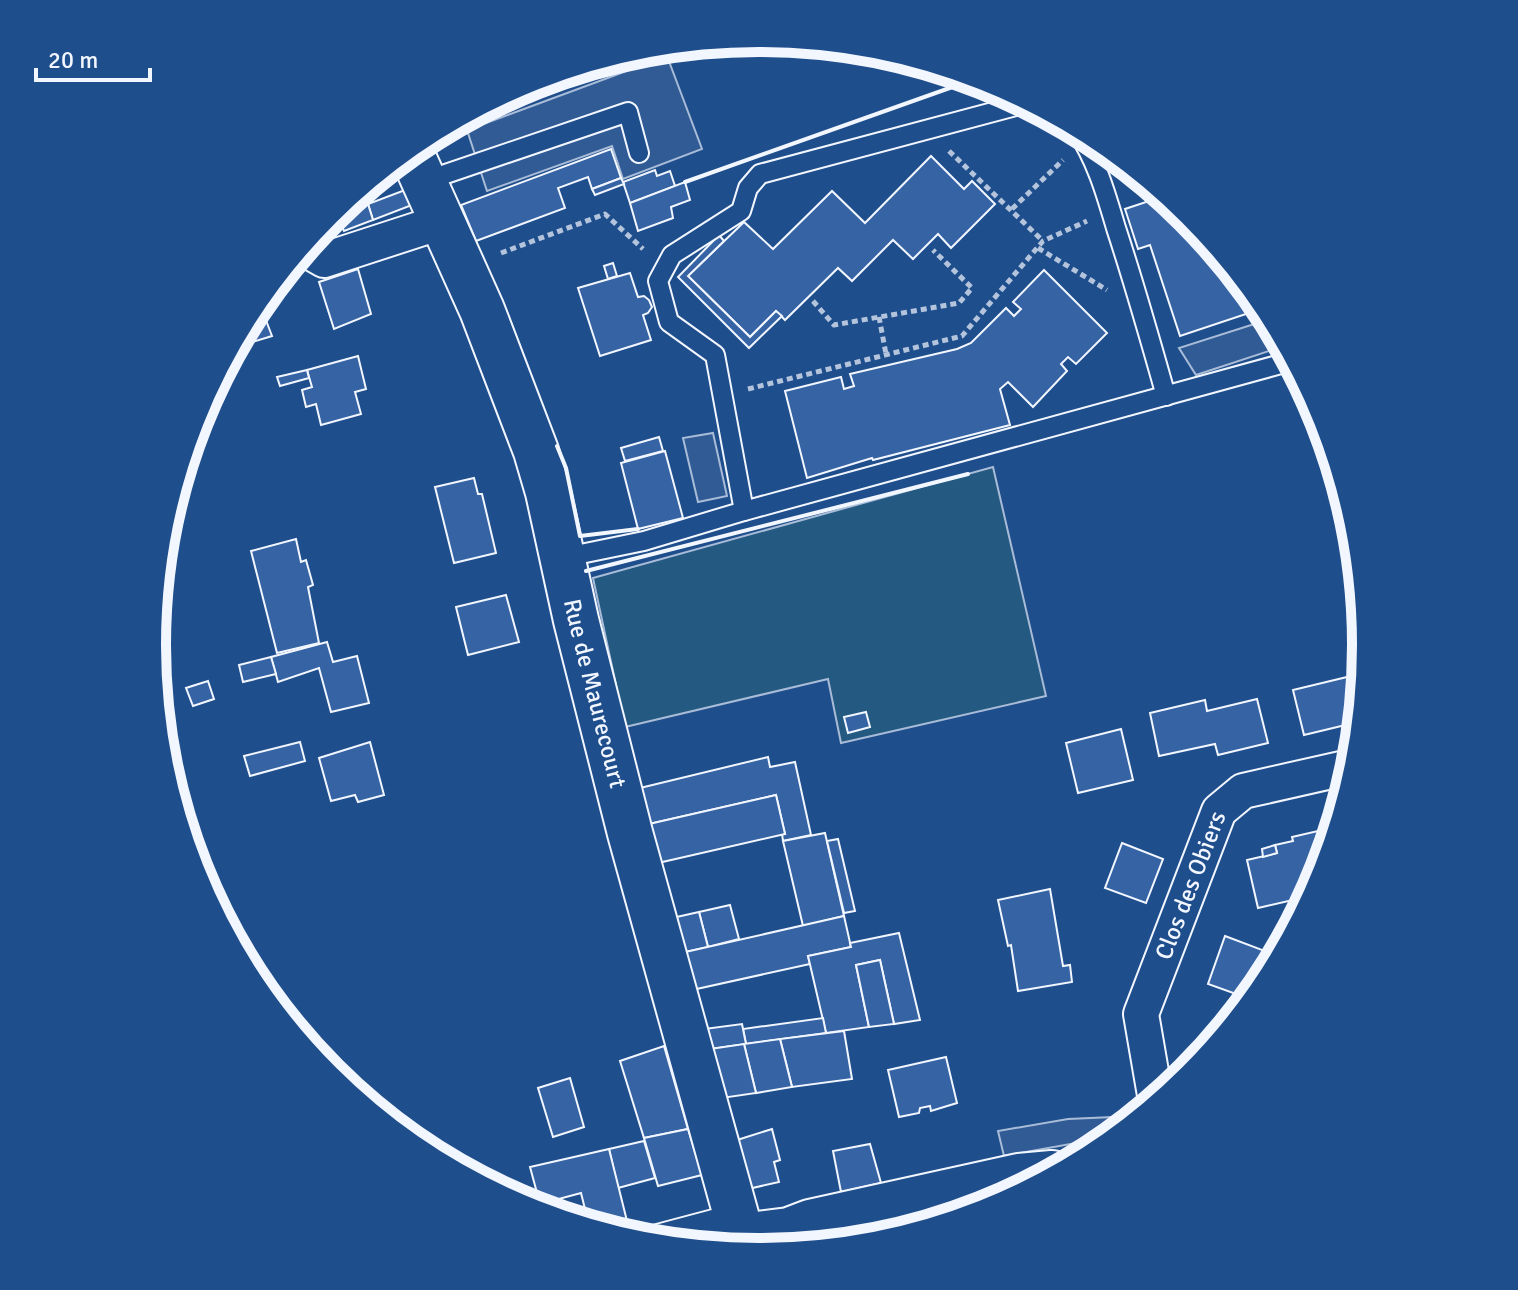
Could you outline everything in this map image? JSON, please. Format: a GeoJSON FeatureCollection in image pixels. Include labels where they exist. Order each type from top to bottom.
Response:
{"type":"FeatureCollection","features":[{"type":"Feature","properties":{"kind":"main road","name":"Rue de Maurecourt"},"geometry":{"type":"LineString","coordinates":[[418,165],[463,266],[536,451],[630,833],[741,1236]]}},
{"type":"Feature","properties":{"kind":"main road"},"geometry":{"type":"LineString","coordinates":[[741,1236],[789,1230],[810,1222],[1024,1176]]}},
{"type":"Feature","properties":{"kind":"street"},"geometry":{"type":"LineString","coordinates":[[313,254],[324,260],[444,221]]}},
{"type":"Feature","properties":{"kind":"street","name":"Clos des Obiers"},"geometry":{"type":"LineString","coordinates":[[1154,1087],[1141,1014],[1219,811],[1243,791],[1339,769]]}},
{"type":"Feature","properties":{"kind":"lane"},"geometry":{"type":"LineString","coordinates":[[744,511],[715,355],[669,322],[658,281],[672,255],[741,211],[748,188],[760,174],[1010,108]]}},
{"type":"Feature","properties":{"kind":"lane"},"geometry":{"type":"LineString","coordinates":[[418,165],[628,112],[639,153]]}},
{"type":"Feature","properties":{"kind":"lane"},"geometry":{"type":"LineString","coordinates":[[1091,154],[1138,294],[1166,396]]}},
{"type":"Feature","properties":{"kind":"lane"},"geometry":{"type":"LineString","coordinates":[[561,558],[644,541],[1281,364]]}},
{"type":"Feature","properties":{"kind":"path"},"geometry":{"type":"LineString","coordinates":[[929,130],[1043,241]]}},
{"type":"Feature","properties":{"kind":"path"},"geometry":{"type":"LineString","coordinates":[[1012,209],[1067,155],[1084,150]]}},
{"type":"Feature","properties":{"kind":"path"},"geometry":{"type":"LineString","coordinates":[[724,406],[752,386],[962,336],[1043,241],[1111,211]]}},
{"type":"Feature","properties":{"kind":"path"},"geometry":{"type":"LineString","coordinates":[[463,266],[605,214],[664,269]]}},
{"type":"Feature","properties":{"kind":"path"},"geometry":{"type":"LineString","coordinates":[[1038,248],[1116,296],[1138,294]]}},
{"type":"Feature","properties":{"kind":"path"},"geometry":{"type":"LineString","coordinates":[[813,301],[834,325],[959,303],[972,288],[933,250]]}},
{"type":"Feature","properties":{"kind":"path"},"geometry":{"type":"LineString","coordinates":[[879,317],[886,354]]}},
{"type":"Feature","properties":{"kind":"shaded area"},"geometry":{"type":"Polygon","coordinates":[[[668,59],[702,149],[623,179],[612,146],[487,191],[467,130],[652,62],[668,59]]]}},
{"type":"Feature","properties":{"kind":"shaded area"},"geometry":{"type":"Polygon","coordinates":[[[1257,323],[1273,350],[1196,375],[1179,348],[1257,323]]]}},
{"type":"Feature","properties":{"kind":"shaded area"},"geometry":{"type":"Polygon","coordinates":[[[713,433],[727,496],[698,502],[683,438],[713,433]]]}},
{"type":"Feature","properties":{"kind":"shaded area"},"geometry":{"type":"Polygon","coordinates":[[[993,467],[1046,696],[841,743],[828,679],[625,727],[593,578],[993,467]]]}},
{"type":"Feature","properties":{"kind":"shaded area"},"geometry":{"type":"Polygon","coordinates":[[[1117,1117],[1080,1143],[1004,1156],[998,1131],[1068,1119],[1117,1117]]]}},
{"type":"Feature","properties":{"kind":"building"},"geometry":{"type":"Polygon","coordinates":[[[611,149],[621,178],[592,189],[588,177],[558,188],[565,208],[476,241],[461,205],[611,149]]]}},
{"type":"Feature","properties":{"kind":"building"},"geometry":{"type":"Polygon","coordinates":[[[931,156],[964,189],[972,181],[995,204],[951,248],[938,234],[913,259],[893,240],[852,281],[838,268],[785,320],[776,311],[750,337],[688,276],[744,222],[773,249],[832,191],[865,223],[931,156]]]}},
{"type":"Feature","properties":{"kind":"building"},"geometry":{"type":"Polygon","coordinates":[[[655,170],[657,176],[670,171],[675,186],[630,203],[623,182],[655,170]]]}},
{"type":"Feature","properties":{"kind":"building"},"geometry":{"type":"Polygon","coordinates":[[[621,178],[624,184],[595,195],[592,189],[621,178]]]}},
{"type":"Feature","properties":{"kind":"building"},"geometry":{"type":"Polygon","coordinates":[[[685,182],[690,200],[671,207],[673,218],[638,231],[630,203],[685,182]]]}},
{"type":"Feature","properties":{"kind":"building"},"geometry":{"type":"Polygon","coordinates":[[[405,190],[412,205],[373,220],[368,204],[405,190]]]}},
{"type":"Feature","properties":{"kind":"building"},"geometry":{"type":"Polygon","coordinates":[[[1151,200],[1205,254],[1250,313],[1180,336],[1150,245],[1138,249],[1125,209],[1151,200]]]}},
{"type":"Feature","properties":{"kind":"building"},"geometry":{"type":"Polygon","coordinates":[[[368,204],[373,220],[344,231],[342,225],[360,207],[368,204]]]}},
{"type":"Feature","properties":{"kind":"building"},"geometry":{"type":"Polygon","coordinates":[[[719,235],[724,241],[688,276],[750,337],[776,311],[782,316],[749,348],[678,277],[719,235]]]}},
{"type":"Feature","properties":{"kind":"building"},"geometry":{"type":"Polygon","coordinates":[[[613,263],[617,276],[608,279],[604,266],[613,263]]]}},
{"type":"Feature","properties":{"kind":"building"},"geometry":{"type":"Polygon","coordinates":[[[358,269],[371,314],[334,329],[319,282],[358,269]]]}},
{"type":"Feature","properties":{"kind":"building"},"geometry":{"type":"Polygon","coordinates":[[[1044,270],[1107,333],[1076,364],[1068,357],[1061,364],[1067,371],[1033,407],[1008,382],[1000,389],[1010,425],[872,458],[807,478],[785,391],[841,377],[844,389],[854,386],[850,374],[971,343],[1006,308],[1014,316],[1021,309],[1013,302],[1044,270]]]}},
{"type":"Feature","properties":{"kind":"building"},"geometry":{"type":"Polygon","coordinates":[[[630,273],[638,297],[644,296],[652,307],[643,315],[651,340],[600,356],[578,288],[630,273]]]}},
{"type":"Feature","properties":{"kind":"building"},"geometry":{"type":"Polygon","coordinates":[[[265,318],[272,336],[248,343],[265,318]]]}},
{"type":"Feature","properties":{"kind":"building"},"geometry":{"type":"Polygon","coordinates":[[[358,356],[366,389],[355,392],[361,414],[321,425],[316,404],[306,407],[302,390],[312,387],[307,370],[358,356]]]}},
{"type":"Feature","properties":{"kind":"building"},"geometry":{"type":"Polygon","coordinates":[[[307,370],[309,378],[280,386],[277,377],[307,370]]]}},
{"type":"Feature","properties":{"kind":"building"},"geometry":{"type":"Polygon","coordinates":[[[659,437],[663,451],[625,461],[621,448],[659,437]]]}},
{"type":"Feature","properties":{"kind":"building"},"geometry":{"type":"Polygon","coordinates":[[[665,451],[683,518],[638,529],[621,463],[665,451]]]}},
{"type":"Feature","properties":{"kind":"building"},"geometry":{"type":"Polygon","coordinates":[[[474,478],[478,494],[482,494],[496,553],[454,563],[435,487],[474,478]]]}},
{"type":"Feature","properties":{"kind":"building"},"geometry":{"type":"Polygon","coordinates":[[[296,539],[301,562],[306,560],[313,585],[308,587],[319,643],[277,653],[251,551],[296,539]]]}},
{"type":"Feature","properties":{"kind":"building"},"geometry":{"type":"Polygon","coordinates":[[[506,595],[519,642],[468,655],[456,607],[506,595]]]}},
{"type":"Feature","properties":{"kind":"building"},"geometry":{"type":"Polygon","coordinates":[[[327,642],[333,662],[357,656],[369,703],[331,712],[319,668],[278,682],[271,657],[327,642]]]}},
{"type":"Feature","properties":{"kind":"building"},"geometry":{"type":"Polygon","coordinates":[[[271,657],[276,674],[243,682],[239,665],[271,657]]]}},
{"type":"Feature","properties":{"kind":"building"},"geometry":{"type":"Polygon","coordinates":[[[1347,677],[1350,691],[1347,725],[1304,735],[1293,690],[1347,677]]]}},
{"type":"Feature","properties":{"kind":"building"},"geometry":{"type":"Polygon","coordinates":[[[208,681],[214,699],[193,706],[186,688],[208,681]]]}},
{"type":"Feature","properties":{"kind":"building"},"geometry":{"type":"Polygon","coordinates":[[[1257,699],[1268,743],[1218,755],[1215,744],[1159,756],[1150,713],[1205,700],[1207,711],[1257,699]]]}},
{"type":"Feature","properties":{"kind":"building"},"geometry":{"type":"Polygon","coordinates":[[[866,712],[870,727],[848,733],[844,717],[866,712]]]}},
{"type":"Feature","properties":{"kind":"building"},"geometry":{"type":"Polygon","coordinates":[[[1121,729],[1133,780],[1078,793],[1066,743],[1121,729]]]}},
{"type":"Feature","properties":{"kind":"building"},"geometry":{"type":"Polygon","coordinates":[[[300,742],[305,761],[250,776],[244,756],[300,742]]]}},
{"type":"Feature","properties":{"kind":"building"},"geometry":{"type":"Polygon","coordinates":[[[370,742],[384,795],[358,802],[355,795],[331,801],[319,758],[370,742]]]}},
{"type":"Feature","properties":{"kind":"building"},"geometry":{"type":"Polygon","coordinates":[[[768,757],[770,767],[795,762],[811,835],[783,841],[782,834],[785,834],[776,795],[649,824],[640,788],[768,757]]]}},
{"type":"Feature","properties":{"kind":"building"},"geometry":{"type":"Polygon","coordinates":[[[776,795],[785,834],[658,863],[649,824],[776,795]]]}},
{"type":"Feature","properties":{"kind":"building"},"geometry":{"type":"Polygon","coordinates":[[[1323,830],[1294,900],[1258,908],[1247,860],[1277,853],[1275,845],[1293,841],[1292,837],[1323,830]]]}},
{"type":"Feature","properties":{"kind":"building"},"geometry":{"type":"Polygon","coordinates":[[[825,833],[844,916],[803,926],[783,841],[825,833]]]}},
{"type":"Feature","properties":{"kind":"building"},"geometry":{"type":"Polygon","coordinates":[[[838,839],[855,911],[844,913],[827,841],[838,839]]]}},
{"type":"Feature","properties":{"kind":"building"},"geometry":{"type":"Polygon","coordinates":[[[1122,843],[1163,859],[1146,903],[1105,888],[1122,843]]]}},
{"type":"Feature","properties":{"kind":"building"},"geometry":{"type":"Polygon","coordinates":[[[1275,845],[1277,853],[1263,857],[1262,849],[1275,845]]]}},
{"type":"Feature","properties":{"kind":"building"},"geometry":{"type":"Polygon","coordinates":[[[1050,889],[1063,966],[1070,965],[1072,982],[1018,991],[1011,945],[1008,946],[998,900],[1050,889]]]}},
{"type":"Feature","properties":{"kind":"building"},"geometry":{"type":"Polygon","coordinates":[[[730,905],[739,939],[708,947],[699,912],[730,905]]]}},
{"type":"Feature","properties":{"kind":"building"},"geometry":{"type":"Polygon","coordinates":[[[699,912],[708,947],[681,953],[672,918],[699,912]]]}},
{"type":"Feature","properties":{"kind":"building"},"geometry":{"type":"Polygon","coordinates":[[[844,916],[851,947],[808,956],[810,964],[692,990],[681,953],[844,916]]]}},
{"type":"Feature","properties":{"kind":"building"},"geometry":{"type":"Polygon","coordinates":[[[899,933],[920,1020],[894,1024],[880,960],[856,965],[869,1027],[826,1033],[808,956],[899,933]]]}},
{"type":"Feature","properties":{"kind":"building"},"geometry":{"type":"Polygon","coordinates":[[[1225,936],[1267,952],[1237,994],[1208,984],[1225,936]]]}},
{"type":"Feature","properties":{"kind":"building"},"geometry":{"type":"Polygon","coordinates":[[[880,960],[894,1024],[869,1027],[856,965],[880,960]]]}},
{"type":"Feature","properties":{"kind":"building"},"geometry":{"type":"Polygon","coordinates":[[[823,1018],[826,1033],[746,1044],[743,1029],[823,1018]]]}},
{"type":"Feature","properties":{"kind":"building"},"geometry":{"type":"Polygon","coordinates":[[[742,1024],[746,1044],[710,1049],[704,1029],[742,1024]]]}},
{"type":"Feature","properties":{"kind":"building"},"geometry":{"type":"Polygon","coordinates":[[[844,1031],[852,1079],[792,1087],[780,1039],[844,1031]]]}},
{"type":"Feature","properties":{"kind":"building"},"geometry":{"type":"Polygon","coordinates":[[[780,1039],[792,1087],[756,1093],[744,1044],[780,1039]]]}},
{"type":"Feature","properties":{"kind":"building"},"geometry":{"type":"Polygon","coordinates":[[[744,1044],[756,1093],[722,1098],[710,1049],[744,1044]]]}},
{"type":"Feature","properties":{"kind":"building"},"geometry":{"type":"Polygon","coordinates":[[[664,1046],[688,1129],[644,1138],[620,1061],[664,1046]]]}},
{"type":"Feature","properties":{"kind":"building"},"geometry":{"type":"Polygon","coordinates":[[[946,1057],[957,1103],[931,1111],[930,1106],[920,1108],[919,1113],[899,1117],[888,1070],[946,1057]]]}},
{"type":"Feature","properties":{"kind":"building"},"geometry":{"type":"Polygon","coordinates":[[[570,1078],[584,1127],[553,1137],[538,1088],[570,1078]]]}},
{"type":"Feature","properties":{"kind":"building"},"geometry":{"type":"Polygon","coordinates":[[[688,1129],[702,1175],[658,1186],[644,1138],[688,1129]]]}},
{"type":"Feature","properties":{"kind":"building"},"geometry":{"type":"Polygon","coordinates":[[[772,1129],[780,1160],[774,1162],[779,1182],[748,1189],[734,1141],[772,1129]]]}},
{"type":"Feature","properties":{"kind":"building"},"geometry":{"type":"Polygon","coordinates":[[[644,1141],[655,1178],[618,1188],[609,1149],[644,1141]]]}},
{"type":"Feature","properties":{"kind":"building"},"geometry":{"type":"Polygon","coordinates":[[[870,1144],[881,1183],[841,1192],[833,1151],[870,1144]]]}},
{"type":"Feature","properties":{"kind":"building"},"geometry":{"type":"Polygon","coordinates":[[[609,1149],[628,1223],[586,1212],[581,1193],[552,1201],[538,1195],[530,1167],[609,1149]]]}},
{"type":"Feature","properties":{"kind":"wall"},"geometry":{"type":"LineString","coordinates":[[685,182],[957,86]]}},
{"type":"Feature","properties":{"kind":"wall"},"geometry":{"type":"LineString","coordinates":[[557,446],[566,468],[580,536],[638,529]]}},
{"type":"Feature","properties":{"kind":"wall"},"geometry":{"type":"LineString","coordinates":[[586,571],[968,474]]}}]}
